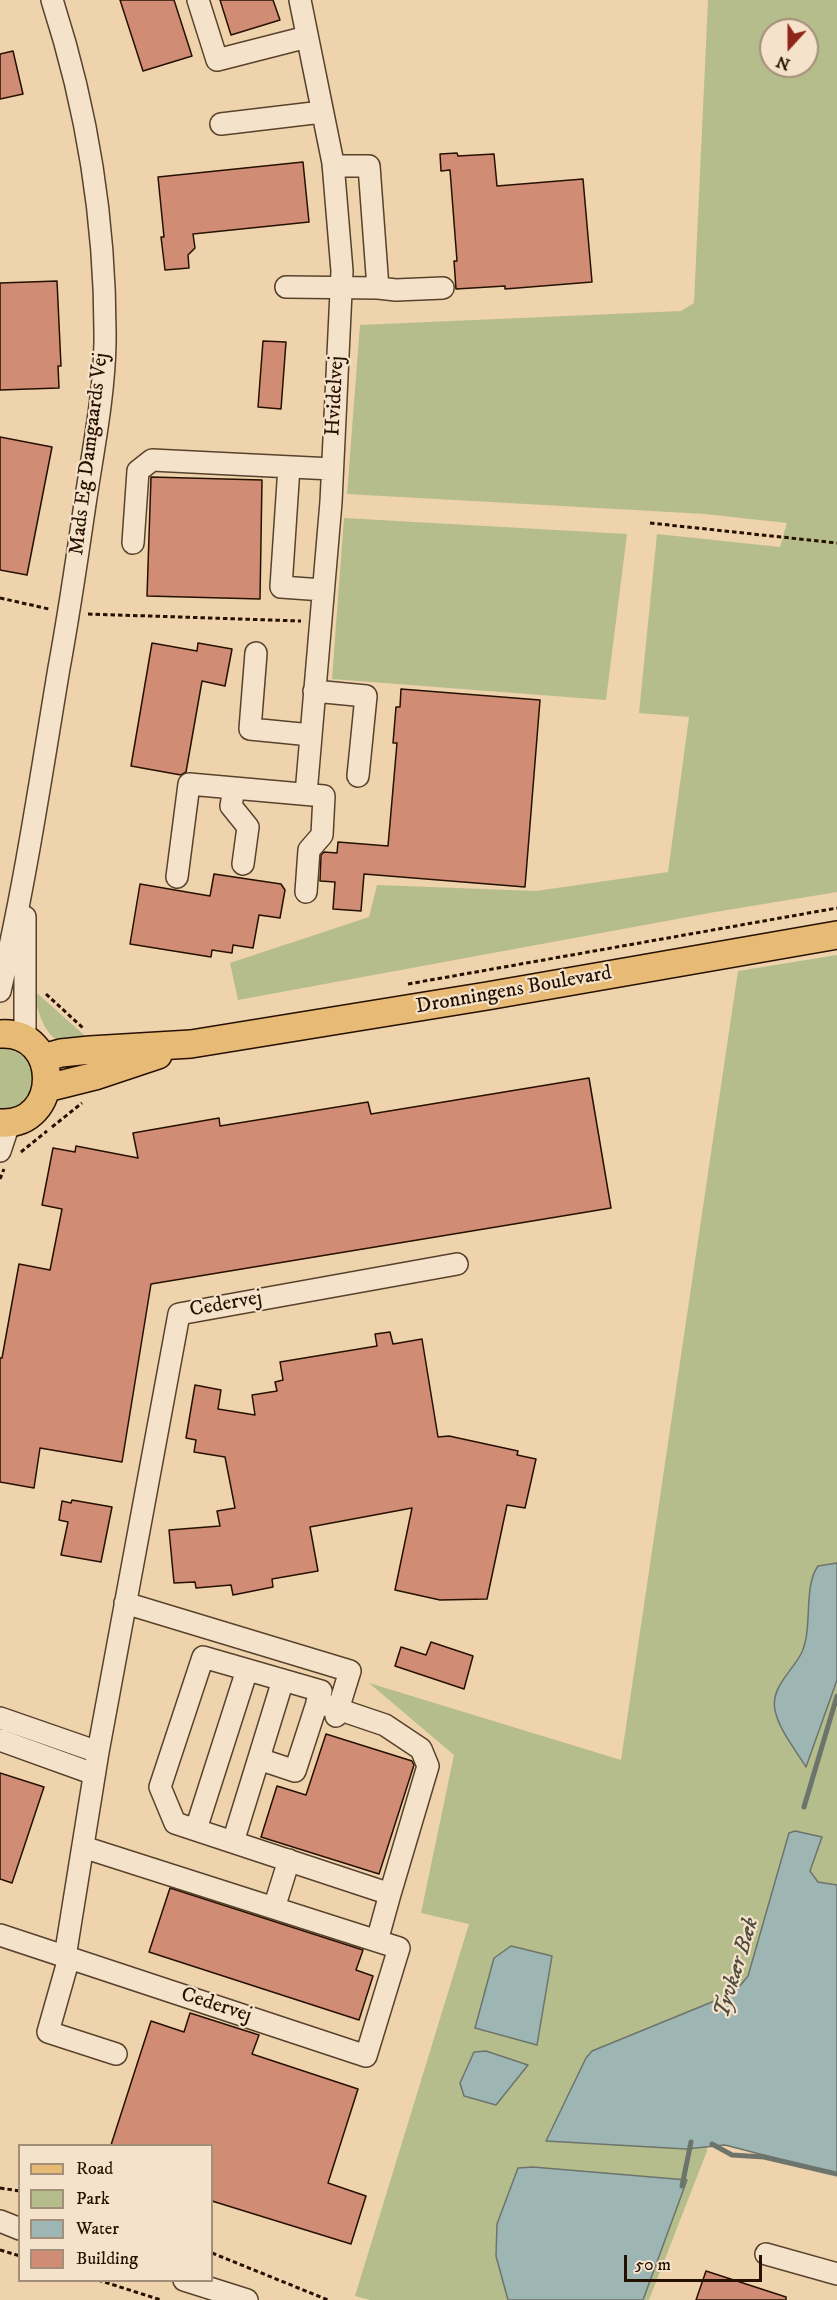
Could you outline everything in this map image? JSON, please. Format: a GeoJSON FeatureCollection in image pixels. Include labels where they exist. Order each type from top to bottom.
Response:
{"type":"FeatureCollection","features":[{"type":"Feature","properties":{"kind":"main road","name":"Dronningens Boulevard"},"geometry":{"type":"LineString","coordinates":[[23,1044],[61,1053],[191,1044],[487,996],[837,935]]}},
{"type":"Feature","properties":{"kind":"main road"},"geometry":{"type":"LineString","coordinates":[[5,1123],[26,1118],[40,1105],[47,1088],[48,1072],[23,1044]]}},
{"type":"Feature","properties":{"kind":"main road","name":"Dronningens Boulevard"},"geometry":{"type":"LineString","coordinates":[[47,1088],[96,1076],[191,1044]]}},
{"type":"Feature","properties":{"kind":"street","name":"Mads Eg Damgaards Vej"},"geometry":{"type":"LineString","coordinates":[[0,992],[25,873],[69,613],[100,413],[105,344],[97,194],[87,131],[67,46],[52,0]]}},
{"type":"Feature","properties":{"kind":"street"},"geometry":{"type":"LineString","coordinates":[[198,0],[217,60],[307,37]]}},
{"type":"Feature","properties":{"kind":"street","name":"Hvidelvej"},"geometry":{"type":"LineString","coordinates":[[300,0],[333,166],[342,272],[332,468],[306,794]]}},
{"type":"Feature","properties":{"kind":"street"},"geometry":{"type":"LineString","coordinates":[[221,124],[322,112]]}},
{"type":"Feature","properties":{"kind":"street"},"geometry":{"type":"LineString","coordinates":[[333,166],[369,165],[378,288]]}},
{"type":"Feature","properties":{"kind":"street"},"geometry":{"type":"LineString","coordinates":[[286,287],[341,286],[396,290],[443,288]]}},
{"type":"Feature","properties":{"kind":"street"},"geometry":{"type":"LineString","coordinates":[[133,543],[138,471],[152,460],[332,468]]}},
{"type":"Feature","properties":{"kind":"street"},"geometry":{"type":"LineString","coordinates":[[289,467],[281,587],[323,590]]}},
{"type":"Feature","properties":{"kind":"street"},"geometry":{"type":"LineString","coordinates":[[256,653],[250,729],[311,735]]}},
{"type":"Feature","properties":{"kind":"street"},"geometry":{"type":"LineString","coordinates":[[314,691],[366,696],[358,776]]}},
{"type":"Feature","properties":{"kind":"street"},"geometry":{"type":"LineString","coordinates":[[177,876],[189,784],[324,796],[322,835],[309,850],[306,892]]}},
{"type":"Feature","properties":{"kind":"street"},"geometry":{"type":"LineString","coordinates":[[234,788],[231,806],[248,826],[243,864]]}},
{"type":"Feature","properties":{"kind":"street","name":"Mads Eg Damgaards Vej"},"geometry":{"type":"LineString","coordinates":[[23,1044],[26,987],[25,873]]}},
{"type":"Feature","properties":{"kind":"street"},"geometry":{"type":"LineString","coordinates":[[0,1151],[5,1123]]}},
{"type":"Feature","properties":{"kind":"street","name":"Cedervej"},"geometry":{"type":"LineString","coordinates":[[67,1957],[94,1774],[178,1314],[457,1264]]}},
{"type":"Feature","properties":{"kind":"street"},"geometry":{"type":"LineString","coordinates":[[125,1603],[350,1671],[337,1712]]}},
{"type":"Feature","properties":{"kind":"street"},"geometry":{"type":"LineString","coordinates":[[259,1760],[295,1771],[321,1691],[203,1657],[160,1787],[175,1822],[390,1894]]}},
{"type":"Feature","properties":{"kind":"street"},"geometry":{"type":"LineString","coordinates":[[196,1829],[248,1670]]}},
{"type":"Feature","properties":{"kind":"street"},"geometry":{"type":"LineString","coordinates":[[233,1842],[283,1680]]}},
{"type":"Feature","properties":{"kind":"street"},"geometry":{"type":"LineString","coordinates":[[82,1847],[377,1941],[428,1766],[421,1749],[385,1725],[337,1712],[317,1702]]}},
{"type":"Feature","properties":{"kind":"street"},"geometry":{"type":"LineString","coordinates":[[0,1718],[98,1752]]}},
{"type":"Feature","properties":{"kind":"street"},"geometry":{"type":"LineString","coordinates":[[0,1740],[94,1774]]}},
{"type":"Feature","properties":{"kind":"street"},"geometry":{"type":"LineString","coordinates":[[274,1908],[289,1860]]}},
{"type":"Feature","properties":{"kind":"street","name":"Cedervej"},"geometry":{"type":"LineString","coordinates":[[0,1935],[366,2056],[399,1948],[377,1941]]}},
{"type":"Feature","properties":{"kind":"street"},"geometry":{"type":"LineString","coordinates":[[67,1957],[48,2032],[116,2054]]}},
{"type":"Feature","properties":{"kind":"street"},"geometry":{"type":"LineString","coordinates":[[766,2254],[837,2274]]}},
{"type":"Feature","properties":{"kind":"street"},"geometry":{"type":"LineString","coordinates":[[190,2282],[247,2300]]}},
{"type":"Feature","properties":{"kind":"path"},"geometry":{"type":"LineString","coordinates":[[650,523],[837,543]]}},
{"type":"Feature","properties":{"kind":"path"},"geometry":{"type":"LineString","coordinates":[[0,598],[69,613],[320,622]]}},
{"type":"Feature","properties":{"kind":"path"},"geometry":{"type":"LineString","coordinates":[[402,985],[837,908]]}},
{"type":"Feature","properties":{"kind":"path"},"geometry":{"type":"LineString","coordinates":[[26,987],[39,989],[90,1034]]}},
{"type":"Feature","properties":{"kind":"path"},"geometry":{"type":"LineString","coordinates":[[0,2188],[18,2191]]}},
{"type":"Feature","properties":{"kind":"path"},"geometry":{"type":"LineString","coordinates":[[0,2250],[18,2255]]}},
{"type":"Feature","properties":{"kind":"path"},"geometry":{"type":"LineString","coordinates":[[213,2253],[328,2300]]}},
{"type":"Feature","properties":{"kind":"path"},"geometry":{"type":"LineString","coordinates":[[104,2282],[161,2300]]}},
{"type":"Feature","properties":{"kind":"green space"},"geometry":{"type":"Polygon","coordinates":[[[708,0],[837,0],[837,892],[715,912],[238,1000],[230,963],[369,917],[377,885],[536,891],[668,872],[689,717],[639,713],[657,534],[780,547],[787,523],[705,514],[347,494],[360,325],[681,311],[694,303],[708,0]]]}},
{"type":"Feature","properties":{"kind":"green space"},"geometry":{"type":"Polygon","coordinates":[[[344,518],[627,534],[606,700],[332,679],[344,518]]]}},
{"type":"Feature","properties":{"kind":"green space"},"geometry":{"type":"Polygon","coordinates":[[[837,955],[837,2165],[706,2133],[707,2151],[649,2300],[370,2300],[355,2296],[469,1924],[421,1913],[454,1755],[369,1683],[621,1760],[738,971],[837,955]]]}},
{"type":"Feature","properties":{"kind":"green space"},"geometry":{"type":"Polygon","coordinates":[[[33,993],[38,994],[84,1035],[85,1045],[61,1042],[50,1034],[42,1021],[33,993]]]}},
{"type":"Feature","properties":{"kind":"green space"},"geometry":{"type":"Polygon","coordinates":[[[0,1048],[15,1051],[26,1058],[32,1068],[34,1079],[32,1090],[25,1100],[15,1106],[0,1109],[0,1048]]]}},
{"type":"Feature","properties":{"kind":"water"},"geometry":{"type":"Polygon","coordinates":[[[837,1563],[837,1680],[806,1767],[780,1725],[774,1702],[779,1687],[802,1652],[807,1631],[813,1575],[818,1566],[837,1563]]]}},
{"type":"Feature","properties":{"kind":"water"},"geometry":{"type":"Polygon","coordinates":[[[795,1831],[822,1837],[810,1871],[818,1882],[837,1885],[837,2174],[725,2145],[686,2149],[546,2141],[586,2058],[592,2051],[734,1993],[748,1976],[789,1833],[795,1831]]]}},
{"type":"Feature","properties":{"kind":"water"},"geometry":{"type":"Polygon","coordinates":[[[511,1946],[552,1956],[537,2045],[475,2028],[494,1958],[511,1946]]]}},
{"type":"Feature","properties":{"kind":"water"},"geometry":{"type":"Polygon","coordinates":[[[486,2051],[528,2065],[496,2105],[464,2096],[460,2083],[474,2052],[486,2051]]]}},
{"type":"Feature","properties":{"kind":"water"},"geometry":{"type":"Polygon","coordinates":[[[533,2167],[687,2180],[643,2300],[508,2300],[496,2256],[497,2224],[518,2168],[533,2167]]]}},
{"type":"Feature","properties":{"kind":"building"},"geometry":{"type":"Polygon","coordinates":[[[120,0],[174,0],[192,56],[143,71],[120,0]]]}},
{"type":"Feature","properties":{"kind":"building"},"geometry":{"type":"Polygon","coordinates":[[[220,0],[273,0],[280,20],[231,35],[220,0]]]}},
{"type":"Feature","properties":{"kind":"building"},"geometry":{"type":"Polygon","coordinates":[[[13,51],[23,94],[0,99],[0,54],[13,51]]]}},
{"type":"Feature","properties":{"kind":"building"},"geometry":{"type":"Polygon","coordinates":[[[457,153],[458,156],[494,154],[497,186],[583,179],[592,282],[505,289],[505,286],[456,289],[454,261],[457,261],[450,170],[441,171],[440,154],[457,153]]]}},
{"type":"Feature","properties":{"kind":"building"},"geometry":{"type":"Polygon","coordinates":[[[303,162],[309,222],[193,234],[195,248],[188,255],[189,268],[165,270],[158,177],[303,162]]]}},
{"type":"Feature","properties":{"kind":"building"},"geometry":{"type":"Polygon","coordinates":[[[57,281],[61,366],[58,366],[59,388],[0,390],[0,283],[57,281]]]}},
{"type":"Feature","properties":{"kind":"building"},"geometry":{"type":"Polygon","coordinates":[[[263,341],[286,342],[281,409],[258,407],[263,341]]]}},
{"type":"Feature","properties":{"kind":"building"},"geometry":{"type":"Polygon","coordinates":[[[0,437],[52,447],[27,575],[0,570],[0,437]]]}},
{"type":"Feature","properties":{"kind":"building"},"geometry":{"type":"Polygon","coordinates":[[[151,477],[262,480],[260,599],[147,596],[151,477]]]}},
{"type":"Feature","properties":{"kind":"building"},"geometry":{"type":"Polygon","coordinates":[[[152,643],[197,651],[198,643],[232,649],[225,686],[202,681],[186,772],[181,775],[131,766],[152,643]]]}},
{"type":"Feature","properties":{"kind":"building"},"geometry":{"type":"Polygon","coordinates":[[[401,689],[540,700],[525,887],[364,874],[361,911],[333,909],[335,882],[320,881],[321,855],[324,852],[337,853],[338,842],[388,846],[397,743],[393,743],[396,707],[400,707],[401,689]]]}},
{"type":"Feature","properties":{"kind":"building"},"geometry":{"type":"Polygon","coordinates":[[[214,874],[281,884],[285,890],[280,918],[259,915],[253,948],[233,945],[232,953],[212,950],[211,957],[130,944],[140,884],[210,896],[214,874]]]}},
{"type":"Feature","properties":{"kind":"building"},"geometry":{"type":"Polygon","coordinates":[[[589,1078],[611,1208],[151,1284],[122,1462],[40,1448],[34,1488],[0,1482],[0,1358],[2,1358],[19,1264],[50,1270],[62,1209],[42,1205],[53,1148],[75,1152],[76,1146],[138,1158],[133,1133],[219,1118],[220,1126],[368,1102],[371,1114],[589,1078]]]}},
{"type":"Feature","properties":{"kind":"building"},"geometry":{"type":"Polygon","coordinates":[[[390,1332],[393,1344],[422,1339],[438,1437],[449,1436],[518,1451],[517,1455],[536,1459],[525,1508],[507,1505],[487,1599],[440,1600],[395,1590],[412,1508],[310,1527],[318,1571],[272,1579],[273,1587],[233,1595],[231,1585],[196,1588],[195,1582],[174,1583],[169,1530],[220,1526],[217,1511],[235,1508],[225,1457],[194,1452],[196,1440],[186,1438],[195,1385],[221,1390],[218,1409],[255,1415],[252,1395],[277,1391],[275,1382],[283,1380],[280,1362],[377,1346],[375,1334],[390,1332]]]}},
{"type":"Feature","properties":{"kind":"building"},"geometry":{"type":"Polygon","coordinates":[[[72,1500],[112,1507],[101,1562],[61,1555],[68,1522],[59,1520],[62,1501],[71,1503],[72,1500]]]}},
{"type":"Feature","properties":{"kind":"building"},"geometry":{"type":"Polygon","coordinates":[[[431,1642],[473,1656],[464,1689],[395,1666],[401,1647],[426,1655],[431,1642]]]}},
{"type":"Feature","properties":{"kind":"building"},"geometry":{"type":"Polygon","coordinates":[[[326,1734],[412,1761],[414,1765],[379,1874],[261,1837],[277,1786],[306,1795],[326,1734]]]}},
{"type":"Feature","properties":{"kind":"building"},"geometry":{"type":"Polygon","coordinates":[[[0,1773],[44,1787],[12,1883],[0,1879],[0,1773]]]}},
{"type":"Feature","properties":{"kind":"building"},"geometry":{"type":"Polygon","coordinates":[[[170,1888],[363,1950],[356,1970],[373,1976],[359,2020],[149,1952],[170,1888]]]}},
{"type":"Feature","properties":{"kind":"building"},"geometry":{"type":"Polygon","coordinates":[[[190,2013],[259,2035],[252,2054],[358,2089],[328,2183],[366,2196],[351,2244],[213,2201],[213,2144],[111,2144],[151,2021],[184,2032],[190,2013]]]}},
{"type":"Feature","properties":{"kind":"building"},"geometry":{"type":"Polygon","coordinates":[[[706,2271],[786,2297],[786,2300],[696,2300],[706,2271]]]}},
{"type":"Feature","properties":{"kind":"waterway","name":"Tyvkær Bæk"},"geometry":{"type":"LineString","coordinates":[[804,1807],[837,1696]]}},
{"type":"Feature","properties":{"kind":"waterway","name":"Tyvkær Bæk"},"geometry":{"type":"LineString","coordinates":[[682,2186],[691,2142]]}},
{"type":"Feature","properties":{"kind":"waterway"},"geometry":{"type":"LineString","coordinates":[[712,2144],[732,2155],[764,2157],[837,2174]]}}]}
